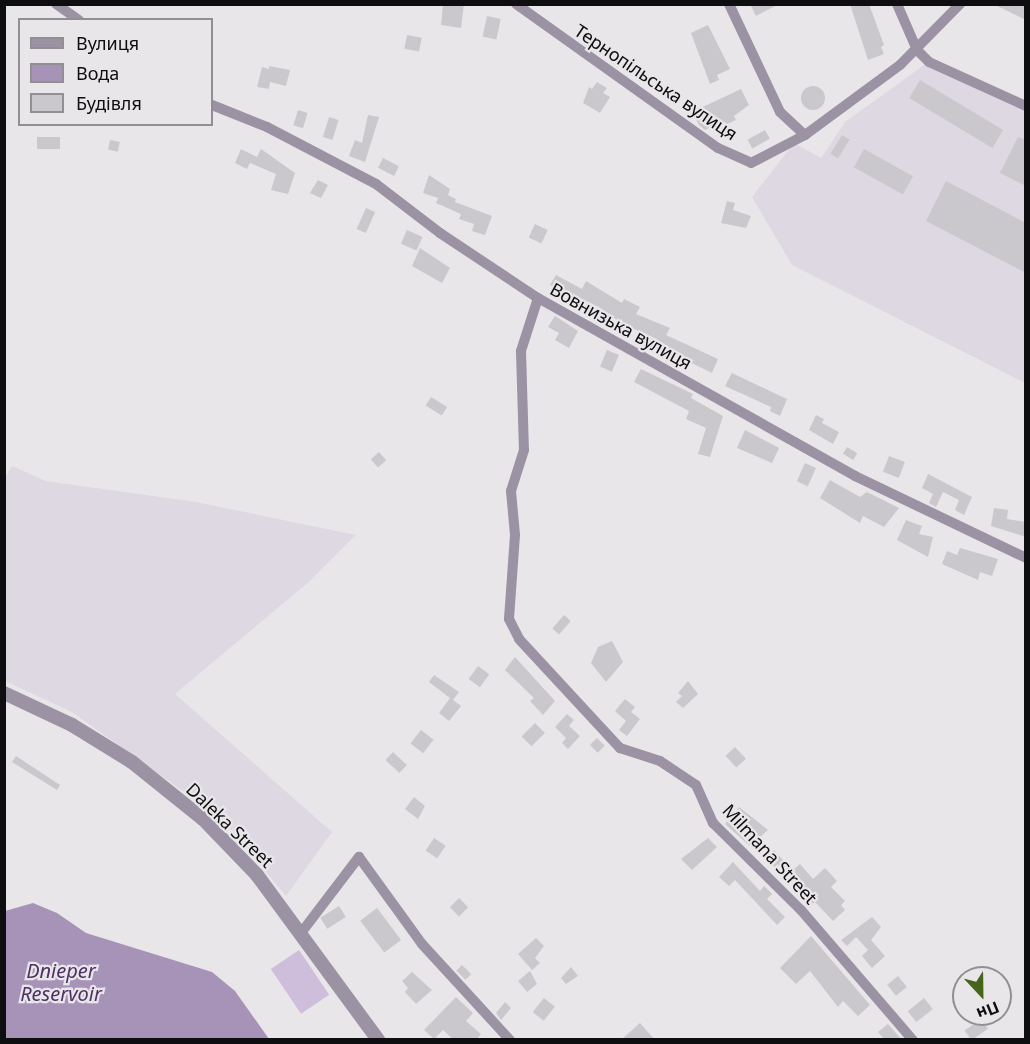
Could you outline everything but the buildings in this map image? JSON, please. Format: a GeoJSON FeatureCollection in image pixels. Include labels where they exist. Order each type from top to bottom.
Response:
{"type":"FeatureCollection","features":[{"type":"Feature","properties":{"kind":"street"},"geometry":{"type":"LineString","coordinates":[[56,4],[75,18]]}},
{"type":"Feature","properties":{"kind":"street","name":"Тернопільська вулиця"},"geometry":{"type":"LineString","coordinates":[[516,4],[718,148],[751,164],[805,135]]}},
{"type":"Feature","properties":{"kind":"street"},"geometry":{"type":"LineString","coordinates":[[729,4],[780,112],[805,135],[917,50],[960,4]]}},
{"type":"Feature","properties":{"kind":"street"},"geometry":{"type":"LineString","coordinates":[[897,4],[917,50],[949,74],[1026,106]]}},
{"type":"Feature","properties":{"kind":"street","name":"Вовнизька вулиця"},"geometry":{"type":"LineString","coordinates":[[213,105],[267,127],[376,184],[440,233],[538,298],[855,476],[1026,558]]}},
{"type":"Feature","properties":{"kind":"street","name":"Milmana Street"},"geometry":{"type":"LineString","coordinates":[[538,298],[521,351],[524,450],[511,491],[515,543],[509,619],[519,639],[620,748],[660,761],[696,785],[713,823],[801,910],[913,1040]]}},
{"type":"Feature","properties":{"kind":"street","name":"Daleka Street"},"geometry":{"type":"LineString","coordinates":[[4,693],[72,725],[132,762],[177,797],[237,853],[301,933],[378,1040]]}},
{"type":"Feature","properties":{"kind":"street"},"geometry":{"type":"LineString","coordinates":[[301,933],[359,856],[422,944],[510,1040]]}},
{"type":"Feature","properties":{"kind":"shaded area"},"geometry":{"type":"Polygon","coordinates":[[[924,65],[1025,107],[1025,383],[792,265],[752,197],[794,143],[821,158],[845,122],[924,65]]]}},
{"type":"Feature","properties":{"kind":"shaded area"},"geometry":{"type":"Polygon","coordinates":[[[12,466],[46,481],[196,502],[356,535],[310,581],[175,694],[332,832],[286,896],[222,819],[72,712],[5,681],[4,479],[12,466]]]}},
{"type":"Feature","properties":{"kind":"shaded area"},"geometry":{"type":"Polygon","coordinates":[[[299,950],[329,995],[301,1014],[271,969],[299,950]]]}},
{"type":"Feature","properties":{"kind":"water","name":"Dnieper Reservoir"},"geometry":{"type":"Polygon","coordinates":[[[33,903],[57,913],[86,933],[212,972],[235,991],[269,1039],[5,1039],[5,911],[33,903]]]}}]}
